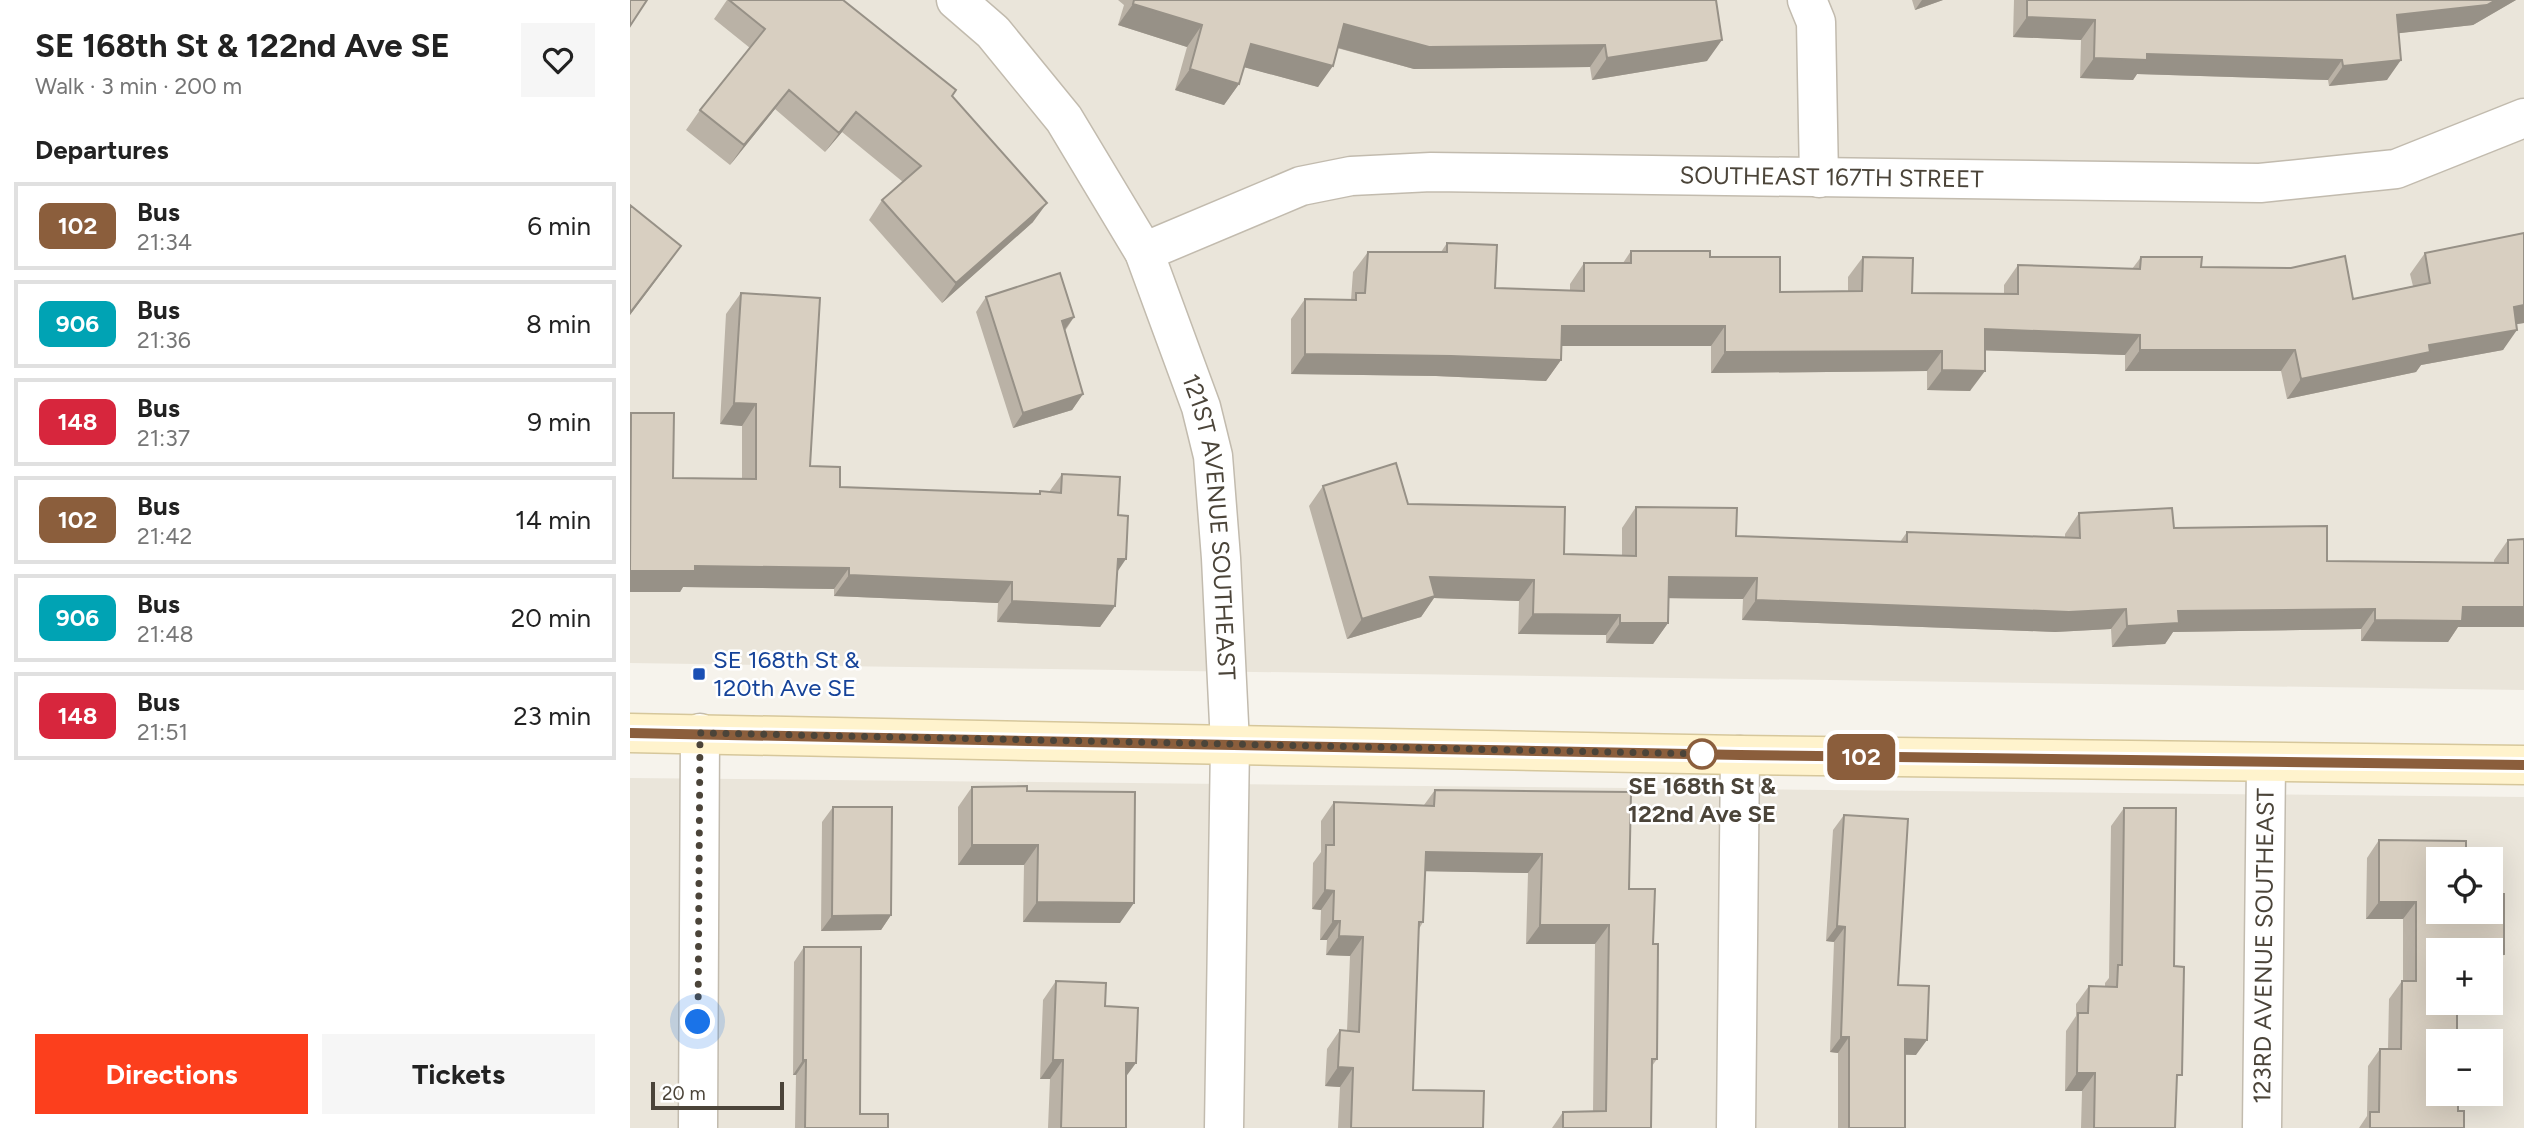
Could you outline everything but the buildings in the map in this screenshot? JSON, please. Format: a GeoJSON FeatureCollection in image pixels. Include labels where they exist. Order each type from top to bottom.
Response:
{"type":"FeatureCollection","features":[{"type":"Feature","properties":{"kind":"street","name":"121ST AVENUE SOUTHEAST"},"geometry":{"type":"LineString","coordinates":[[956,0],[993,32],[1065,119],[1144,252],[1201,407],[1213,456],[1230,744],[1224,1128]]}},
{"type":"Feature","properties":{"kind":"street"},"geometry":{"type":"LineString","coordinates":[[1807,0],[1816,22],[1819,178]]}},
{"type":"Feature","properties":{"kind":"street","name":"SOUTHEAST 167TH STREET"},"geometry":{"type":"LineString","coordinates":[[1144,252],[1301,186],[1351,176],[1431,172],[2260,183],[2396,169],[2524,118]]}},
{"type":"Feature","properties":{"kind":"street"},"geometry":{"type":"LineString","coordinates":[[630,733],[1740,755],[2524,765]]}},
{"type":"Feature","properties":{"kind":"street"},"geometry":{"type":"LineString","coordinates":[[698,1128],[700,733]]}},
{"type":"Feature","properties":{"kind":"street"},"geometry":{"type":"LineString","coordinates":[[1736,1128],[1740,755]]}},
{"type":"Feature","properties":{"kind":"street","name":"123RD AVENUE SOUTHEAST"},"geometry":{"type":"LineString","coordinates":[[2262,1128],[2266,763]]}},
{"type":"Feature","properties":{"kind":"shaded area"},"geometry":{"type":"Polygon","coordinates":[[[630,0],[2524,0],[2524,690],[630,663],[630,0]]]}},
{"type":"Feature","properties":{"kind":"shaded area"},"geometry":{"type":"Polygon","coordinates":[[[630,778],[2524,797],[2524,1128],[630,1128],[630,778]]]}},
{"type":"Feature","properties":{"kind":"bus line","name":"102"},"geometry":{"type":"LineString","coordinates":[[630,733],[1740,755],[2524,765]]}},
{"type":"Feature","properties":{"kind":"place","name":"SE 168th St & 120th Ave SE"},"geometry":{"type":"Point","coordinates":[699,674]}},
{"type":"Feature","properties":{"kind":"place","name":"SE 168th St & 122nd Ave SE"},"geometry":{"type":"Point","coordinates":[1702,754]}},
{"type":"Feature","properties":{"kind":"route"},"geometry":{"type":"LineString","coordinates":[[698,1022],[700,733],[1702,754]]}}]}
